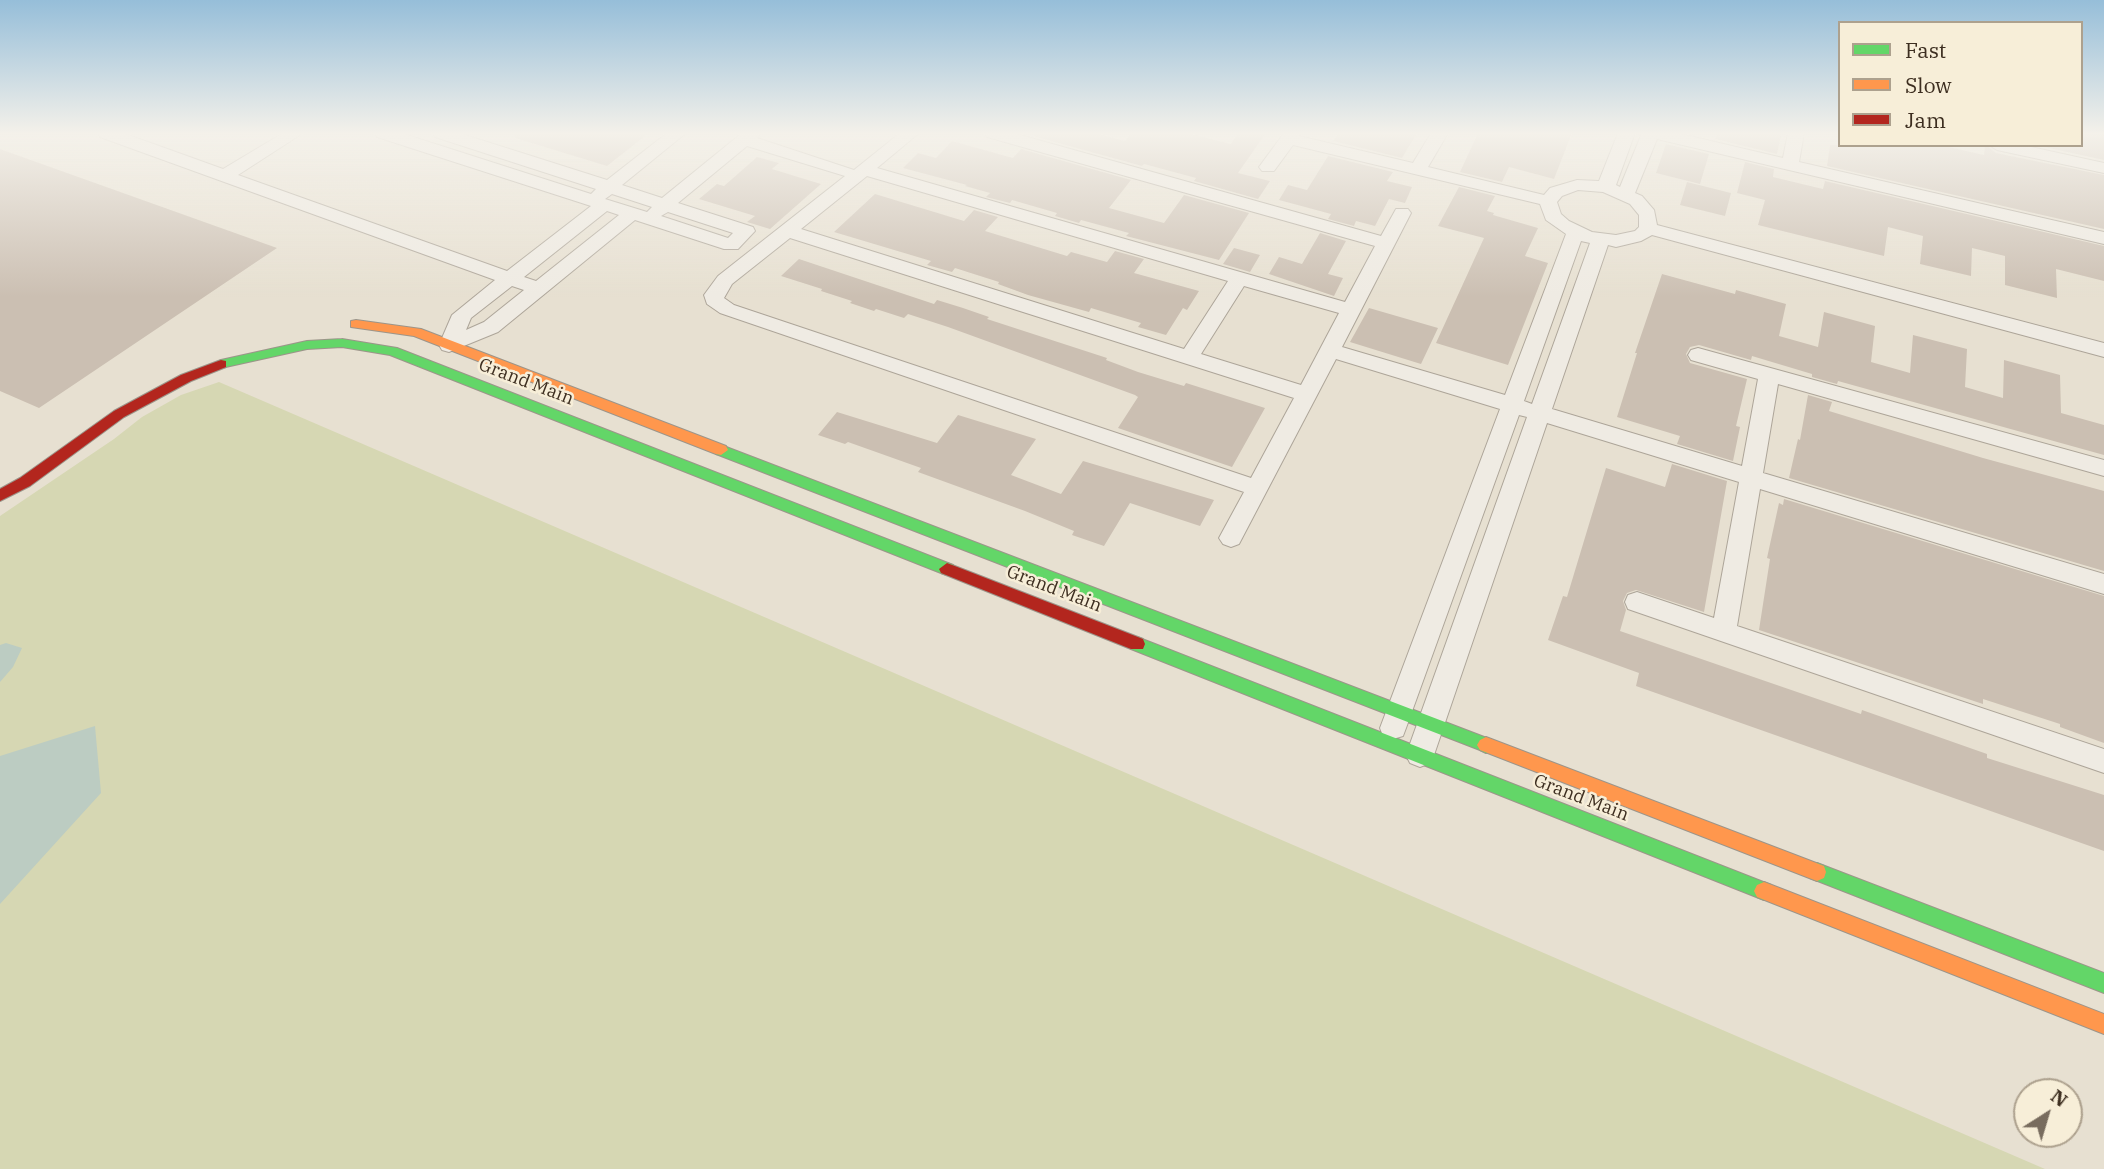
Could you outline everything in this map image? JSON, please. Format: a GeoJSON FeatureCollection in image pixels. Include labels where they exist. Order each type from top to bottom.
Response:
{"type":"FeatureCollection","features":[{"type":"Feature","properties":{"kind":"street"},"geometry":{"type":"LineString","coordinates":[[256,188],[539,289]]}},
{"type":"Feature","properties":{"kind":"street"},"geometry":{"type":"LineString","coordinates":[[566,188],[601,198],[665,205],[746,231],[731,245],[639,217],[601,198],[575,188]]}},
{"type":"Feature","properties":{"kind":"street"},"geometry":{"type":"LineString","coordinates":[[449,345],[462,315],[510,278],[613,188]]}},
{"type":"Feature","properties":{"kind":"street"},"geometry":{"type":"LineString","coordinates":[[426,364],[449,345],[491,327],[639,217],[665,205],[686,188]]}},
{"type":"Feature","properties":{"kind":"street"},"geometry":{"type":"LineString","coordinates":[[836,188],[725,280],[714,295],[714,300],[727,309],[1256,488]]}},
{"type":"Feature","properties":{"kind":"street"},"geometry":{"type":"LineString","coordinates":[[915,188],[1350,310]]}},
{"type":"Feature","properties":{"kind":"street"},"geometry":{"type":"LineString","coordinates":[[1188,188],[1386,243]]}},
{"type":"Feature","properties":{"kind":"street"},"geometry":{"type":"LineString","coordinates":[[1492,188],[1548,201]]}},
{"type":"Feature","properties":{"kind":"street"},"geometry":{"type":"LineString","coordinates":[[1548,201],[1564,188]]}},
{"type":"Feature","properties":{"kind":"street"},"geometry":{"type":"LineString","coordinates":[[1608,188],[1626,194],[1644,207],[1648,221]]}},
{"type":"Feature","properties":{"kind":"street"},"geometry":{"type":"LineString","coordinates":[[1626,194],[1629,188]]}},
{"type":"Feature","properties":{"kind":"street"},"geometry":{"type":"LineString","coordinates":[[1890,188],[2104,238]]}},
{"type":"Feature","properties":{"kind":"street"},"geometry":{"type":"LineString","coordinates":[[1548,201],[1552,216],[1575,233],[1601,240],[1630,239],[1648,221]]}},
{"type":"Feature","properties":{"kind":"street"},"geometry":{"type":"LineString","coordinates":[[1231,538],[1402,213]]}},
{"type":"Feature","properties":{"kind":"street"},"geometry":{"type":"LineString","coordinates":[[1648,221],[2104,334]]}},
{"type":"Feature","properties":{"kind":"street"},"geometry":{"type":"LineString","coordinates":[[1648,221],[2104,350]]}},
{"type":"Feature","properties":{"kind":"street"},"geometry":{"type":"LineString","coordinates":[[788,230],[1306,394]]}},
{"type":"Feature","properties":{"kind":"street"},"geometry":{"type":"LineString","coordinates":[[1387,741],[1575,233]]}},
{"type":"Feature","properties":{"kind":"street"},"geometry":{"type":"LineString","coordinates":[[1420,755],[1601,240]]}},
{"type":"Feature","properties":{"kind":"street"},"geometry":{"type":"LineString","coordinates":[[1189,357],[1240,277]]}},
{"type":"Feature","properties":{"kind":"street","name":"Grand Main"},"geometry":{"type":"LineString","coordinates":[[341,323],[379,325],[416,332],[2104,983]]}},
{"type":"Feature","properties":{"kind":"street","name":"Grand Main"},"geometry":{"type":"LineString","coordinates":[[0,496],[52,463],[119,414],[186,378],[224,363],[307,345],[342,343],[392,351],[2104,1024]]}},
{"type":"Feature","properties":{"kind":"street"},"geometry":{"type":"LineString","coordinates":[[1330,350],[2104,584]]}},
{"type":"Feature","properties":{"kind":"street"},"geometry":{"type":"LineString","coordinates":[[1698,355],[2104,468]]}},
{"type":"Feature","properties":{"kind":"street"},"geometry":{"type":"LineString","coordinates":[[1724,631],[1769,375]]}},
{"type":"Feature","properties":{"kind":"street"},"geometry":{"type":"LineString","coordinates":[[1637,602],[2104,761]]}},
{"type":"Feature","properties":{"kind":"street"},"geometry":{"type":"LineString","coordinates":[[1432,622],[1464,633]]}},
{"type":"Feature","properties":{"kind":"green space"},"geometry":{"type":"Polygon","coordinates":[[[219,382],[2045,1169],[0,1169],[0,516],[142,417],[181,395],[219,382]]]}},
{"type":"Feature","properties":{"kind":"shaded area"},"geometry":{"type":"Polygon","coordinates":[[[6,643],[22,648],[13,667],[0,682],[0,645],[6,643]]]}},
{"type":"Feature","properties":{"kind":"shaded area"},"geometry":{"type":"Polygon","coordinates":[[[95,726],[101,793],[0,904],[0,756],[95,726]]]}},
{"type":"Feature","properties":{"kind":"building"},"geometry":{"type":"Polygon","coordinates":[[[0,188],[108,188],[277,248],[39,408],[0,391],[0,188]]]}},
{"type":"Feature","properties":{"kind":"building"},"geometry":{"type":"Polygon","coordinates":[[[713,188],[817,188],[770,229],[747,222],[755,216],[699,199],[713,188]]]}},
{"type":"Feature","properties":{"kind":"building"},"geometry":{"type":"Polygon","coordinates":[[[971,188],[1125,188],[1109,208],[1164,223],[1184,195],[1249,213],[1219,260],[1126,236],[1129,233],[1081,220],[1079,223],[1055,216],[1057,213],[1012,200],[1010,203],[986,197],[990,193],[971,188]]]}},
{"type":"Feature","properties":{"kind":"building"},"geometry":{"type":"Polygon","coordinates":[[[1217,188],[1266,188],[1258,199],[1217,188]]]}},
{"type":"Feature","properties":{"kind":"building"},"geometry":{"type":"Polygon","coordinates":[[[1286,188],[1307,190],[1309,188],[1412,188],[1405,203],[1389,199],[1375,226],[1356,221],[1354,226],[1328,219],[1331,214],[1279,200],[1286,188]]]}},
{"type":"Feature","properties":{"kind":"building"},"geometry":{"type":"Polygon","coordinates":[[[1459,188],[1461,188],[1495,196],[1487,211],[1494,213],[1493,215],[1538,228],[1525,256],[1548,263],[1508,365],[1436,343],[1484,238],[1438,226],[1459,188]]]}},
{"type":"Feature","properties":{"kind":"building"},"geometry":{"type":"Polygon","coordinates":[[[1685,188],[1709,188],[1731,193],[1725,216],[1680,205],[1685,188]]]}},
{"type":"Feature","properties":{"kind":"building"},"geometry":{"type":"Polygon","coordinates":[[[1738,188],[1853,188],[2104,246],[2104,281],[2056,269],[2057,298],[2005,285],[2005,256],[1972,248],[1971,276],[1920,264],[1923,236],[1888,227],[1884,256],[1758,225],[1765,200],[1737,193],[1738,188]]]}},
{"type":"Feature","properties":{"kind":"building"},"geometry":{"type":"Polygon","coordinates":[[[1922,188],[2104,188],[2104,229],[1922,188]]]}},
{"type":"Feature","properties":{"kind":"building"},"geometry":{"type":"Polygon","coordinates":[[[875,194],[964,221],[974,210],[998,217],[985,231],[1067,256],[1071,252],[1107,262],[1115,251],[1144,259],[1134,273],[1199,291],[1187,310],[1183,308],[1166,335],[1138,327],[1141,323],[1091,308],[1089,312],[1028,295],[998,284],[999,282],[955,268],[952,272],[927,265],[931,261],[834,232],[875,194]]]}},
{"type":"Feature","properties":{"kind":"building"},"geometry":{"type":"Polygon","coordinates":[[[1320,233],[1346,241],[1328,274],[1343,278],[1334,296],[1269,274],[1279,257],[1302,264],[1320,233]]]}},
{"type":"Feature","properties":{"kind":"building"},"geometry":{"type":"Polygon","coordinates":[[[1234,248],[1260,255],[1250,272],[1223,264],[1234,248]]]}},
{"type":"Feature","properties":{"kind":"building"},"geometry":{"type":"Polygon","coordinates":[[[799,259],[934,304],[937,300],[963,308],[989,317],[987,319],[1107,358],[1106,360],[1138,372],[1184,386],[1186,383],[1265,408],[1232,467],[1118,428],[1138,397],[1135,395],[948,327],[908,314],[904,318],[876,309],[874,311],[821,291],[822,289],[781,276],[799,259]]]}},
{"type":"Feature","properties":{"kind":"building"},"geometry":{"type":"Polygon","coordinates":[[[1662,274],[1735,294],[1736,290],[1786,304],[1779,336],[1818,347],[1824,312],[1875,326],[1871,362],[1910,373],[1913,335],[1967,349],[1965,387],[2003,398],[2004,360],[2060,375],[2061,413],[2104,425],[2104,455],[1838,381],[1837,384],[1812,377],[1812,374],[1752,356],[1751,360],[1699,345],[1690,347],[1686,354],[1690,363],[1747,379],[1736,426],[1740,427],[1733,461],[1677,444],[1680,436],[1617,417],[1662,274]]]}},
{"type":"Feature","properties":{"kind":"building"},"geometry":{"type":"Polygon","coordinates":[[[1369,308],[1438,328],[1421,364],[1350,342],[1369,308]]]}},
{"type":"Feature","properties":{"kind":"building"},"geometry":{"type":"Polygon","coordinates":[[[1808,395],[1832,402],[1829,411],[1983,458],[2104,491],[2104,571],[1789,478],[1798,439],[1800,440],[1808,395]]]}},
{"type":"Feature","properties":{"kind":"building"},"geometry":{"type":"Polygon","coordinates":[[[837,412],[937,443],[958,415],[1036,439],[1011,475],[1061,494],[1083,461],[1214,500],[1200,526],[1130,503],[1104,546],[1072,535],[1074,531],[1025,511],[918,472],[921,468],[848,442],[845,444],[818,435],[837,412]]]}},
{"type":"Feature","properties":{"kind":"building"},"geometry":{"type":"Polygon","coordinates":[[[1672,464],[1727,481],[1704,612],[1636,590],[1627,593],[1623,601],[1626,610],[1620,631],[1861,714],[1862,710],[1987,754],[1987,758],[2104,795],[2104,851],[1636,686],[1639,673],[1548,640],[1563,596],[1567,597],[1606,468],[1665,487],[1672,464]]]}},
{"type":"Feature","properties":{"kind":"building"},"geometry":{"type":"Polygon","coordinates":[[[1784,499],[2104,596],[2104,743],[2060,727],[2060,724],[1983,699],[1983,704],[1759,630],[1770,559],[1767,558],[1779,503],[1783,505],[1784,499]]]}},
{"type":"Feature","properties":{"kind":"traffic: fast"},"geometry":{"type":"LineString","coordinates":[[221,364],[307,345],[342,343],[392,351],[947,569]]}},
{"type":"Feature","properties":{"kind":"traffic: fast"},"geometry":{"type":"LineString","coordinates":[[721,450],[1486,745]]}},
{"type":"Feature","properties":{"kind":"traffic: fast"},"geometry":{"type":"LineString","coordinates":[[1137,644],[1764,891]]}},
{"type":"Feature","properties":{"kind":"traffic: fast"},"geometry":{"type":"LineString","coordinates":[[1817,872],[2104,983]]}},
{"type":"Feature","properties":{"kind":"traffic: slow"},"geometry":{"type":"LineString","coordinates":[[356,324],[416,332],[721,450]]}},
{"type":"Feature","properties":{"kind":"traffic: slow"},"geometry":{"type":"LineString","coordinates":[[1486,745],[1817,872]]}},
{"type":"Feature","properties":{"kind":"traffic: slow"},"geometry":{"type":"LineString","coordinates":[[1764,891],[2104,1024]]}},
{"type":"Feature","properties":{"kind":"traffic: jam"},"geometry":{"type":"LineString","coordinates":[[0,496],[25,482],[119,414],[186,378],[221,364]]}},
{"type":"Feature","properties":{"kind":"traffic: jam"},"geometry":{"type":"LineString","coordinates":[[947,569],[1137,644]]}}]}
